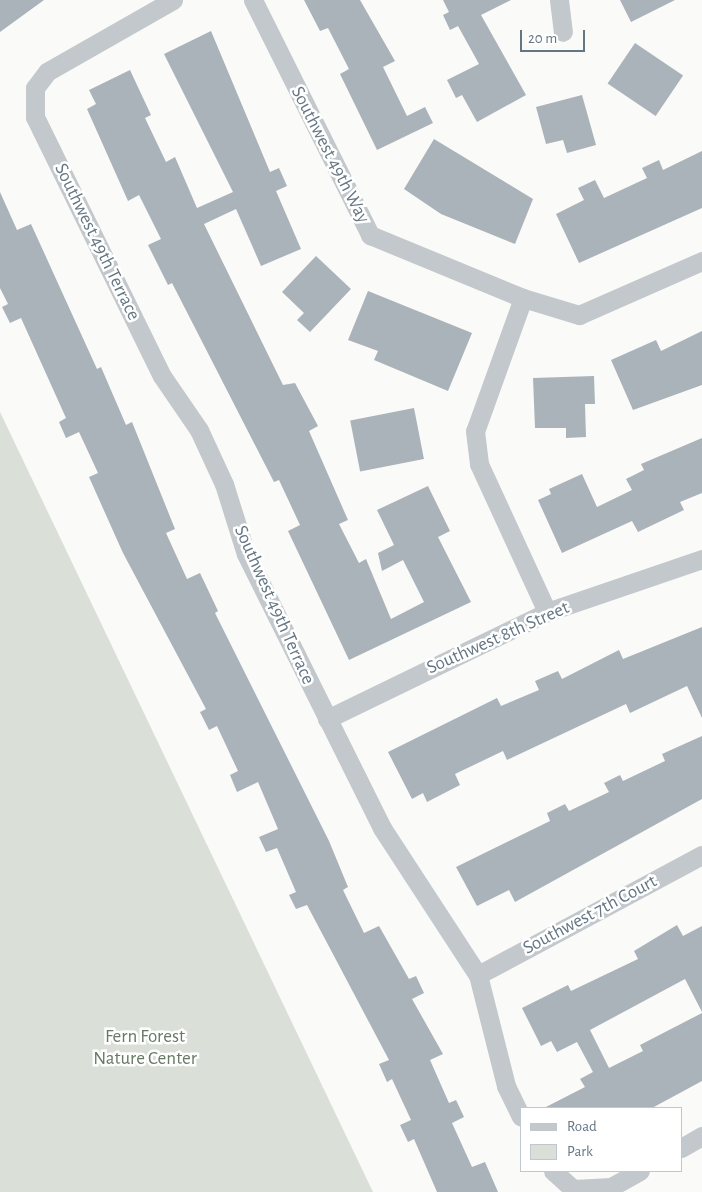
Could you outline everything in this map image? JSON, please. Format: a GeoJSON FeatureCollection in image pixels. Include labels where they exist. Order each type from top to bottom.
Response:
{"type":"FeatureCollection","features":[{"type":"Feature","properties":{"kind":"street","name":"Southwest 49th Terrace"},"geometry":{"type":"LineString","coordinates":[[172,0],[47,72],[35,88],[35,117],[162,376],[199,430],[224,484],[246,554],[382,828],[478,976],[506,1086],[520,1115]]}},
{"type":"Feature","properties":{"kind":"street","name":"Southwest 49th Way"},"geometry":{"type":"LineString","coordinates":[[253,0],[370,235],[523,298],[579,315],[702,261]]}},
{"type":"Feature","properties":{"kind":"street"},"geometry":{"type":"LineString","coordinates":[[559,0],[563,32]]}},
{"type":"Feature","properties":{"kind":"street"},"geometry":{"type":"LineString","coordinates":[[523,298],[475,431],[479,464],[547,612]]}},
{"type":"Feature","properties":{"kind":"street","name":"Southwest 8th Street"},"geometry":{"type":"LineString","coordinates":[[327,719],[547,612],[702,559]]}},
{"type":"Feature","properties":{"kind":"street","name":"Southwest 7th Court"},"geometry":{"type":"LineString","coordinates":[[478,976],[702,855]]}},
{"type":"Feature","properties":{"kind":"street"},"geometry":{"type":"LineString","coordinates":[[682,1147],[702,1136]]}},
{"type":"Feature","properties":{"kind":"street"},"geometry":{"type":"LineString","coordinates":[[554,1172],[574,1189],[611,1187],[638,1172]]}},
{"type":"Feature","properties":{"kind":"green space","name":"Fern Forest Nature Center"},"geometry":{"type":"Polygon","coordinates":[[[0,412],[373,1192],[0,1192],[0,412]]]}},
{"type":"Feature","properties":{"kind":"building"},"geometry":{"type":"Polygon","coordinates":[[[0,0],[44,0],[0,32],[0,0]]]}},
{"type":"Feature","properties":{"kind":"building"},"geometry":{"type":"Polygon","coordinates":[[[304,0],[360,0],[395,61],[383,67],[407,116],[425,107],[433,123],[377,150],[340,74],[349,69],[328,28],[320,31],[304,0]]]}},
{"type":"Feature","properties":{"kind":"building"},"geometry":{"type":"Polygon","coordinates":[[[443,0],[511,0],[481,15],[526,95],[477,122],[462,95],[456,98],[447,80],[479,64],[458,26],[450,30],[443,15],[449,12],[443,0]]]}},
{"type":"Feature","properties":{"kind":"building"},"geometry":{"type":"Polygon","coordinates":[[[620,0],[675,0],[631,22],[620,0]]]}},
{"type":"Feature","properties":{"kind":"building"},"geometry":{"type":"Polygon","coordinates":[[[211,31],[270,172],[279,168],[287,186],[276,191],[301,249],[261,266],[236,209],[204,224],[283,385],[295,383],[318,426],[309,431],[348,520],[339,524],[359,563],[366,559],[391,619],[424,602],[403,560],[382,571],[378,553],[394,545],[377,510],[428,486],[450,531],[438,537],[471,602],[349,660],[288,531],[300,525],[279,480],[274,482],[172,283],[168,285],[148,245],[161,239],[139,195],[128,201],[87,109],[96,104],[89,90],[130,70],[151,115],[145,118],[166,162],[175,157],[197,208],[233,192],[164,54],[211,31]]]}},
{"type":"Feature","properties":{"kind":"building"},"geometry":{"type":"Polygon","coordinates":[[[635,43],[683,75],[656,116],[608,84],[635,43]]]}},
{"type":"Feature","properties":{"kind":"building"},"geometry":{"type":"Polygon","coordinates":[[[582,95],[596,145],[567,153],[563,140],[546,144],[536,107],[582,95]]]}},
{"type":"Feature","properties":{"kind":"building"},"geometry":{"type":"Polygon","coordinates":[[[434,139],[533,199],[515,244],[441,214],[404,189],[434,139]]]}},
{"type":"Feature","properties":{"kind":"building"},"geometry":{"type":"Polygon","coordinates":[[[702,151],[702,208],[579,263],[556,214],[584,200],[578,188],[595,180],[604,198],[647,178],[642,168],[659,160],[663,170],[702,151]]]}},
{"type":"Feature","properties":{"kind":"building"},"geometry":{"type":"Polygon","coordinates":[[[0,192],[17,230],[31,224],[97,369],[101,367],[126,425],[132,422],[175,529],[166,533],[187,579],[200,573],[218,611],[215,613],[329,841],[348,887],[343,890],[364,933],[379,926],[409,979],[416,976],[424,993],[412,999],[443,1054],[430,1060],[449,1103],[456,1100],[464,1117],[452,1123],[472,1167],[485,1162],[498,1192],[437,1192],[414,1139],[408,1142],[400,1125],[411,1120],[392,1079],[387,1082],[379,1064],[389,1060],[307,905],[296,909],[289,895],[296,892],[277,848],[266,852],[259,837],[278,829],[258,782],[237,792],[230,775],[238,771],[217,726],[209,730],[200,712],[206,709],[123,553],[89,477],[98,473],[79,432],[66,438],[59,422],[66,418],[21,318],[10,323],[2,307],[8,304],[0,288],[0,192]]]}},
{"type":"Feature","properties":{"kind":"building"},"geometry":{"type":"Polygon","coordinates":[[[316,256],[351,289],[310,332],[297,320],[304,313],[282,292],[316,256]]]}},
{"type":"Feature","properties":{"kind":"building"},"geometry":{"type":"Polygon","coordinates":[[[368,291],[472,333],[448,391],[374,360],[378,351],[348,340],[368,291]]]}},
{"type":"Feature","properties":{"kind":"building"},"geometry":{"type":"Polygon","coordinates":[[[702,331],[702,385],[633,410],[611,360],[656,340],[661,351],[702,331]]]}},
{"type":"Feature","properties":{"kind":"building"},"geometry":{"type":"Polygon","coordinates":[[[594,376],[595,404],[585,404],[586,437],[566,438],[566,428],[535,428],[533,378],[594,376]]]}},
{"type":"Feature","properties":{"kind":"building"},"geometry":{"type":"Polygon","coordinates":[[[414,408],[424,459],[360,471],[350,420],[414,408]]]}},
{"type":"Feature","properties":{"kind":"building"},"geometry":{"type":"Polygon","coordinates":[[[702,438],[702,493],[680,502],[684,510],[638,532],[632,521],[562,553],[538,500],[551,494],[549,489],[582,474],[597,507],[632,490],[626,479],[644,470],[641,464],[702,438]]]}},
{"type":"Feature","properties":{"kind":"building"},"geometry":{"type":"Polygon","coordinates":[[[702,627],[702,718],[687,686],[630,713],[626,704],[507,760],[503,751],[455,774],[460,785],[427,802],[423,793],[412,799],[388,752],[497,698],[501,706],[539,690],[535,681],[558,671],[562,679],[619,650],[623,659],[702,627]]]}},
{"type":"Feature","properties":{"kind":"building"},"geometry":{"type":"Polygon","coordinates":[[[702,736],[702,799],[515,902],[509,890],[477,906],[456,867],[550,821],[547,813],[565,804],[569,811],[609,792],[604,783],[620,775],[623,781],[665,761],[662,754],[702,736]]]}},
{"type":"Feature","properties":{"kind":"building"},"geometry":{"type":"Polygon","coordinates":[[[677,925],[683,936],[702,926],[702,1012],[685,979],[590,1030],[609,1068],[643,1051],[640,1045],[702,1013],[702,1081],[654,1107],[546,1107],[585,1087],[580,1079],[593,1072],[577,1042],[557,1052],[551,1041],[541,1046],[522,1008],[568,985],[571,991],[638,959],[634,951],[677,925]]]}}]}
